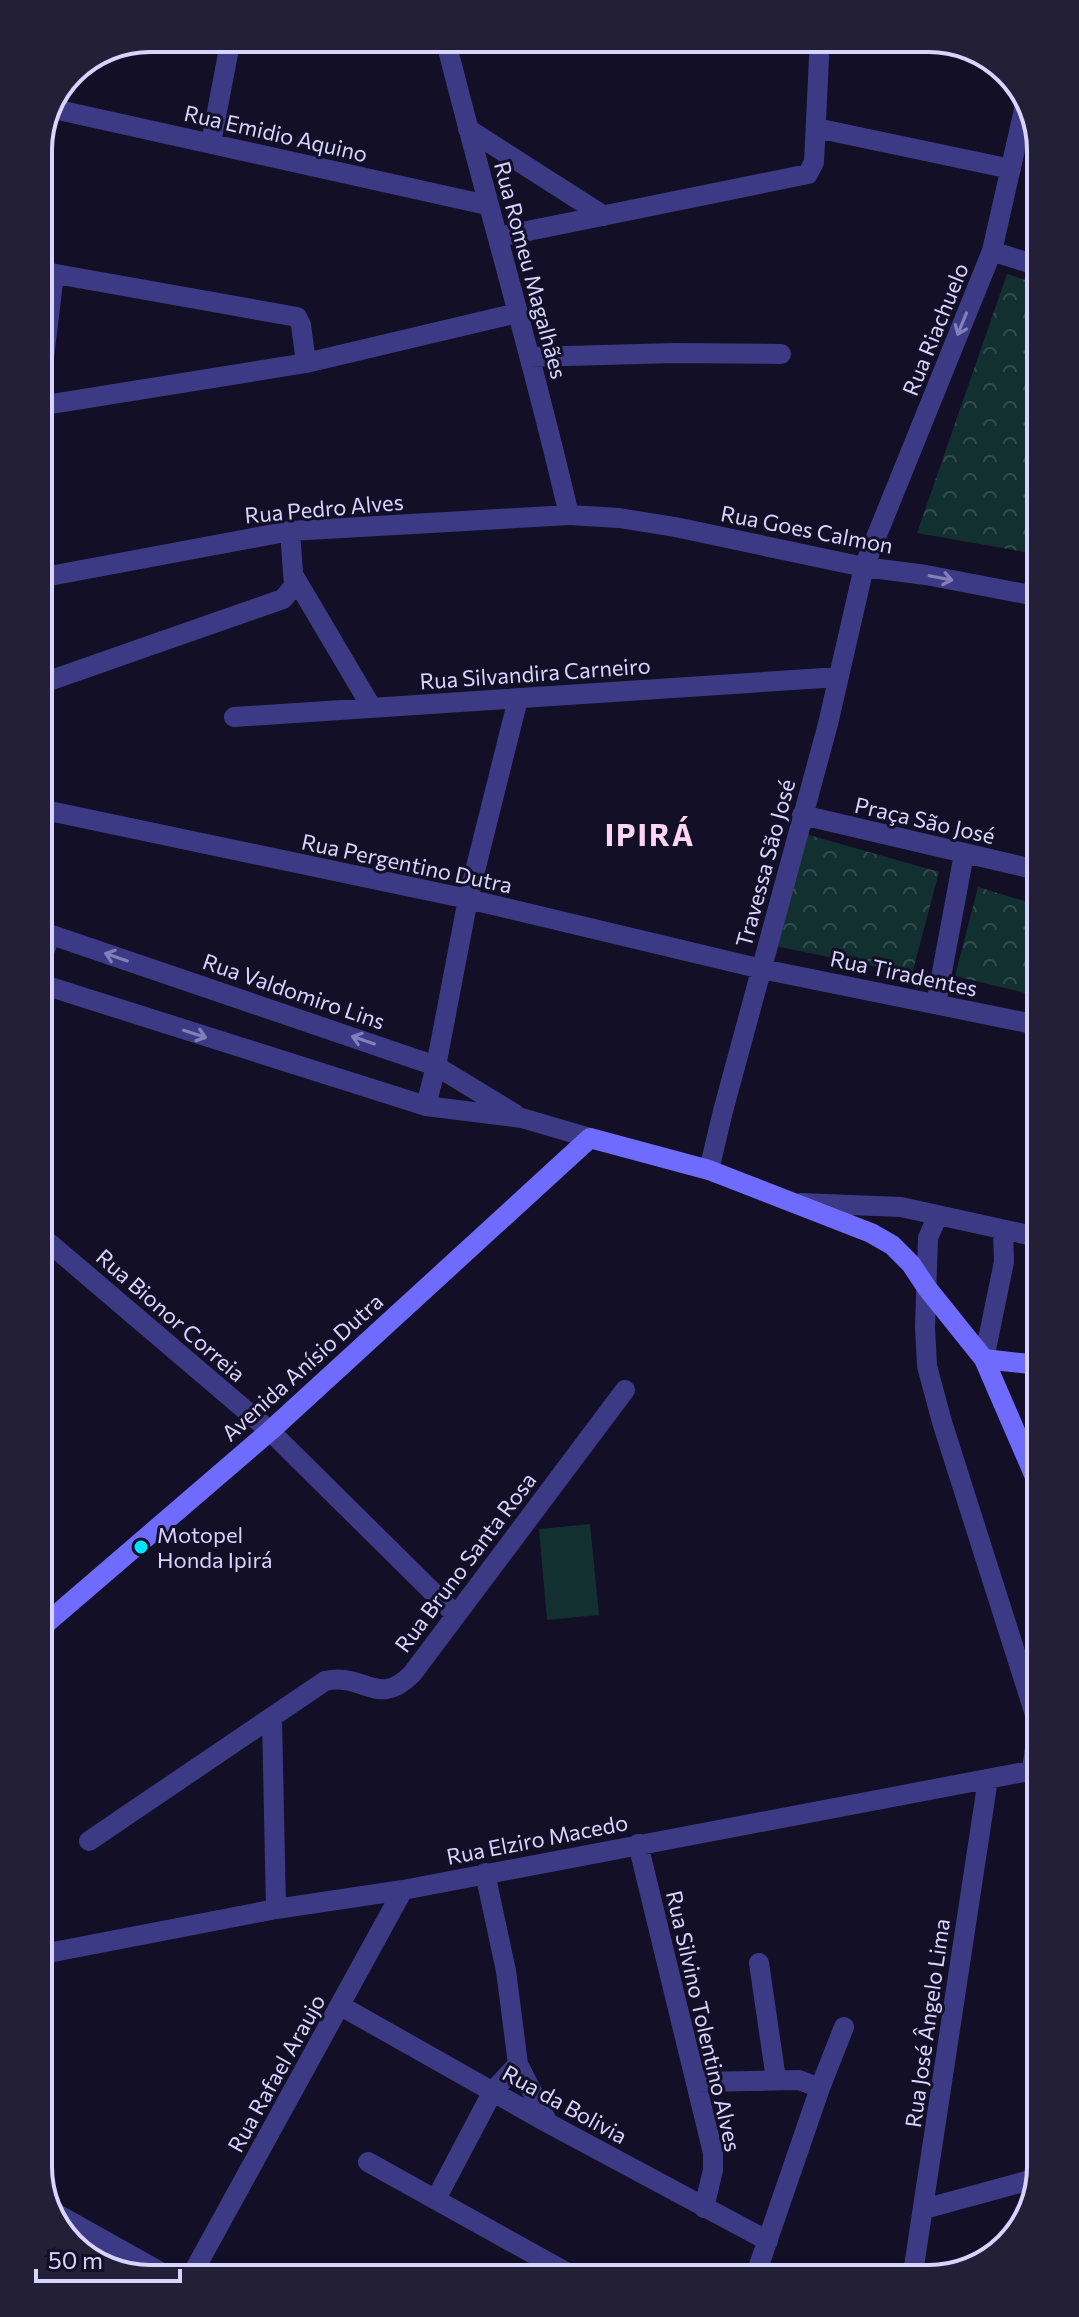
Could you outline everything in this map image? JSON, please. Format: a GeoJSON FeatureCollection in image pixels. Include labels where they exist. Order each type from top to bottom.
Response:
{"type":"FeatureCollection","features":[{"type":"Feature","properties":{"kind":"main road","name":"Rua Valdomiro Lins"},"geometry":{"type":"LineString","coordinates":[[590,1138],[709,1170],[871,1233],[892,1245],[911,1264],[984,1359],[1027,1458]]}},
{"type":"Feature","properties":{"kind":"main road","name":"Avenida Anísio Dutra"},"geometry":{"type":"LineString","coordinates":[[52,1618],[270,1431],[590,1138]]}},
{"type":"Feature","properties":{"kind":"main road"},"geometry":{"type":"LineString","coordinates":[[984,1359],[1027,1364]]}},
{"type":"Feature","properties":{"kind":"street"},"geometry":{"type":"LineString","coordinates":[[211,143],[228,52]]}},
{"type":"Feature","properties":{"kind":"street","name":"Rua Romeu Magalhães"},"geometry":{"type":"LineString","coordinates":[[449,52],[569,515]]}},
{"type":"Feature","properties":{"kind":"street"},"geometry":{"type":"LineString","coordinates":[[498,237],[808,174],[814,167],[819,52]]}},
{"type":"Feature","properties":{"kind":"street","name":"Rua Emidio Aquino"},"geometry":{"type":"LineString","coordinates":[[60,110],[487,205]]}},
{"type":"Feature","properties":{"kind":"street","name":"Rua Riachuelo"},"geometry":{"type":"LineString","coordinates":[[864,567],[992,251],[1023,122]]}},
{"type":"Feature","properties":{"kind":"street"},"geometry":{"type":"LineString","coordinates":[[816,128],[1011,169]]}},
{"type":"Feature","properties":{"kind":"street"},"geometry":{"type":"LineString","coordinates":[[468,129],[604,216]]}},
{"type":"Feature","properties":{"kind":"street"},"geometry":{"type":"LineString","coordinates":[[992,251],[1027,262]]}},
{"type":"Feature","properties":{"kind":"street"},"geometry":{"type":"LineString","coordinates":[[52,274],[297,317],[306,363]]}},
{"type":"Feature","properties":{"kind":"street"},"geometry":{"type":"LineString","coordinates":[[52,404],[306,363],[517,313]]}},
{"type":"Feature","properties":{"kind":"street"},"geometry":{"type":"LineString","coordinates":[[530,357],[781,354]]}},
{"type":"Feature","properties":{"kind":"street","name":"Rua Goes Calmon"},"geometry":{"type":"LineString","coordinates":[[569,515],[619,518],[675,527],[864,567],[1027,594]]}},
{"type":"Feature","properties":{"kind":"street","name":"Rua Pedro Alves"},"geometry":{"type":"LineString","coordinates":[[52,576],[290,531],[569,515]]}},
{"type":"Feature","properties":{"kind":"street"},"geometry":{"type":"LineString","coordinates":[[52,680],[283,599],[294,586],[290,531]]}},
{"type":"Feature","properties":{"kind":"street","name":"Travessa São José"},"geometry":{"type":"LineString","coordinates":[[709,1170],[839,677],[864,567]]}},
{"type":"Feature","properties":{"kind":"street"},"geometry":{"type":"LineString","coordinates":[[294,576],[372,708]]}},
{"type":"Feature","properties":{"kind":"street","name":"Rua Silvandira Carneiro"},"geometry":{"type":"LineString","coordinates":[[234,717],[839,677]]}},
{"type":"Feature","properties":{"kind":"street"},"geometry":{"type":"LineString","coordinates":[[426,1106],[468,899],[518,699]]}},
{"type":"Feature","properties":{"kind":"street","name":"Rua Pergentino Dutra"},"geometry":{"type":"LineString","coordinates":[[52,812],[468,899],[762,969]]}},
{"type":"Feature","properties":{"kind":"street","name":"Praça São José"},"geometry":{"type":"LineString","coordinates":[[802,815],[1027,868]]}},
{"type":"Feature","properties":{"kind":"street"},"geometry":{"type":"LineString","coordinates":[[936,1004],[964,854]]}},
{"type":"Feature","properties":{"kind":"street","name":"Rua Valdomiro Lins"},"geometry":{"type":"LineString","coordinates":[[52,935],[436,1066],[522,1118]]}},
{"type":"Feature","properties":{"kind":"street","name":"Rua Tiradentes"},"geometry":{"type":"LineString","coordinates":[[762,969],[1027,1023]]}},
{"type":"Feature","properties":{"kind":"street","name":"Rua Valdomiro Lins"},"geometry":{"type":"LineString","coordinates":[[52,987],[426,1106],[522,1118],[590,1138]]}},
{"type":"Feature","properties":{"kind":"street"},"geometry":{"type":"LineString","coordinates":[[788,1201],[841,1207],[901,1207],[1027,1235]]}},
{"type":"Feature","properties":{"kind":"street"},"geometry":{"type":"LineString","coordinates":[[937,1217],[928,1238],[927,1366],[1027,1689]]}},
{"type":"Feature","properties":{"kind":"street"},"geometry":{"type":"LineString","coordinates":[[984,1359],[1004,1262],[1003,1231]]}},
{"type":"Feature","properties":{"kind":"street","name":"Rua Bionor Correia"},"geometry":{"type":"LineString","coordinates":[[52,1245],[270,1431],[455,1614]]}},
{"type":"Feature","properties":{"kind":"street","name":"Rua Bruno Santa Rosa"},"geometry":{"type":"LineString","coordinates":[[89,1841],[325,1681],[342,1677],[379,1690],[400,1685],[412,1674],[625,1390]]}},
{"type":"Feature","properties":{"kind":"street"},"geometry":{"type":"LineString","coordinates":[[272,1718],[276,1909]]}},
{"type":"Feature","properties":{"kind":"street","name":"Rua Elziro Macedo"},"geometry":{"type":"LineString","coordinates":[[52,1952],[276,1909],[403,1890],[1027,1772]]}},
{"type":"Feature","properties":{"kind":"street","name":"Rua José Ângelo Lima"},"geometry":{"type":"LineString","coordinates":[[914,2265],[988,1779]]}},
{"type":"Feature","properties":{"kind":"street","name":"Rua Silvino Tolentino Alves"},"geometry":{"type":"LineString","coordinates":[[638,1844],[713,2153],[713,2170],[704,2208]]}},
{"type":"Feature","properties":{"kind":"street"},"geometry":{"type":"LineString","coordinates":[[485,1873],[506,1971],[518,2064],[548,2123]]}},
{"type":"Feature","properties":{"kind":"street","name":"Rua Rafael Araujo"},"geometry":{"type":"LineString","coordinates":[[197,2265],[403,1890]]}},
{"type":"Feature","properties":{"kind":"street"},"geometry":{"type":"LineString","coordinates":[[759,1963],[776,2079]]}},
{"type":"Feature","properties":{"kind":"street","name":"Rua da Bolivia"},"geometry":{"type":"LineString","coordinates":[[341,2006],[548,2123],[768,2241]]}},
{"type":"Feature","properties":{"kind":"street"},"geometry":{"type":"LineString","coordinates":[[759,2265],[844,2027]]}},
{"type":"Feature","properties":{"kind":"street"},"geometry":{"type":"LineString","coordinates":[[436,2199],[493,2091],[518,2064]]}},
{"type":"Feature","properties":{"kind":"street"},"geometry":{"type":"LineString","coordinates":[[697,2082],[799,2080],[820,2088]]}},
{"type":"Feature","properties":{"kind":"street"},"geometry":{"type":"LineString","coordinates":[[368,2162],[553,2265]]}},
{"type":"Feature","properties":{"kind":"street"},"geometry":{"type":"LineString","coordinates":[[924,2209],[1026,2181]]}},
{"type":"Feature","properties":{"kind":"street"},"geometry":{"type":"LineString","coordinates":[[67,2219],[148,2265]]}},
{"type":"Feature","properties":{"kind":"green space"},"geometry":{"type":"Polygon","coordinates":[[[1007,274],[1027,280],[1027,552],[917,533],[1007,274]]]}},
{"type":"Feature","properties":{"kind":"green space"},"geometry":{"type":"Polygon","coordinates":[[[802,833],[939,872],[912,974],[775,946],[802,833]]]}},
{"type":"Feature","properties":{"kind":"green space"},"geometry":{"type":"Polygon","coordinates":[[[978,887],[1027,902],[1027,993],[955,976],[978,887]]]}},
{"type":"Feature","properties":{"kind":"green space"},"geometry":{"type":"Polygon","coordinates":[[[590,1524],[599,1615],[547,1620],[539,1529],[590,1524]]]}},
{"type":"Feature","properties":{"kind":"place","name":"Motopel Honda Ipirá"},"geometry":{"type":"Point","coordinates":[141,1547]}},
{"type":"Feature","properties":{"kind":"district","name":"IPIRÁ"},"geometry":{"type":"Point","coordinates":[650,833]}}]}
